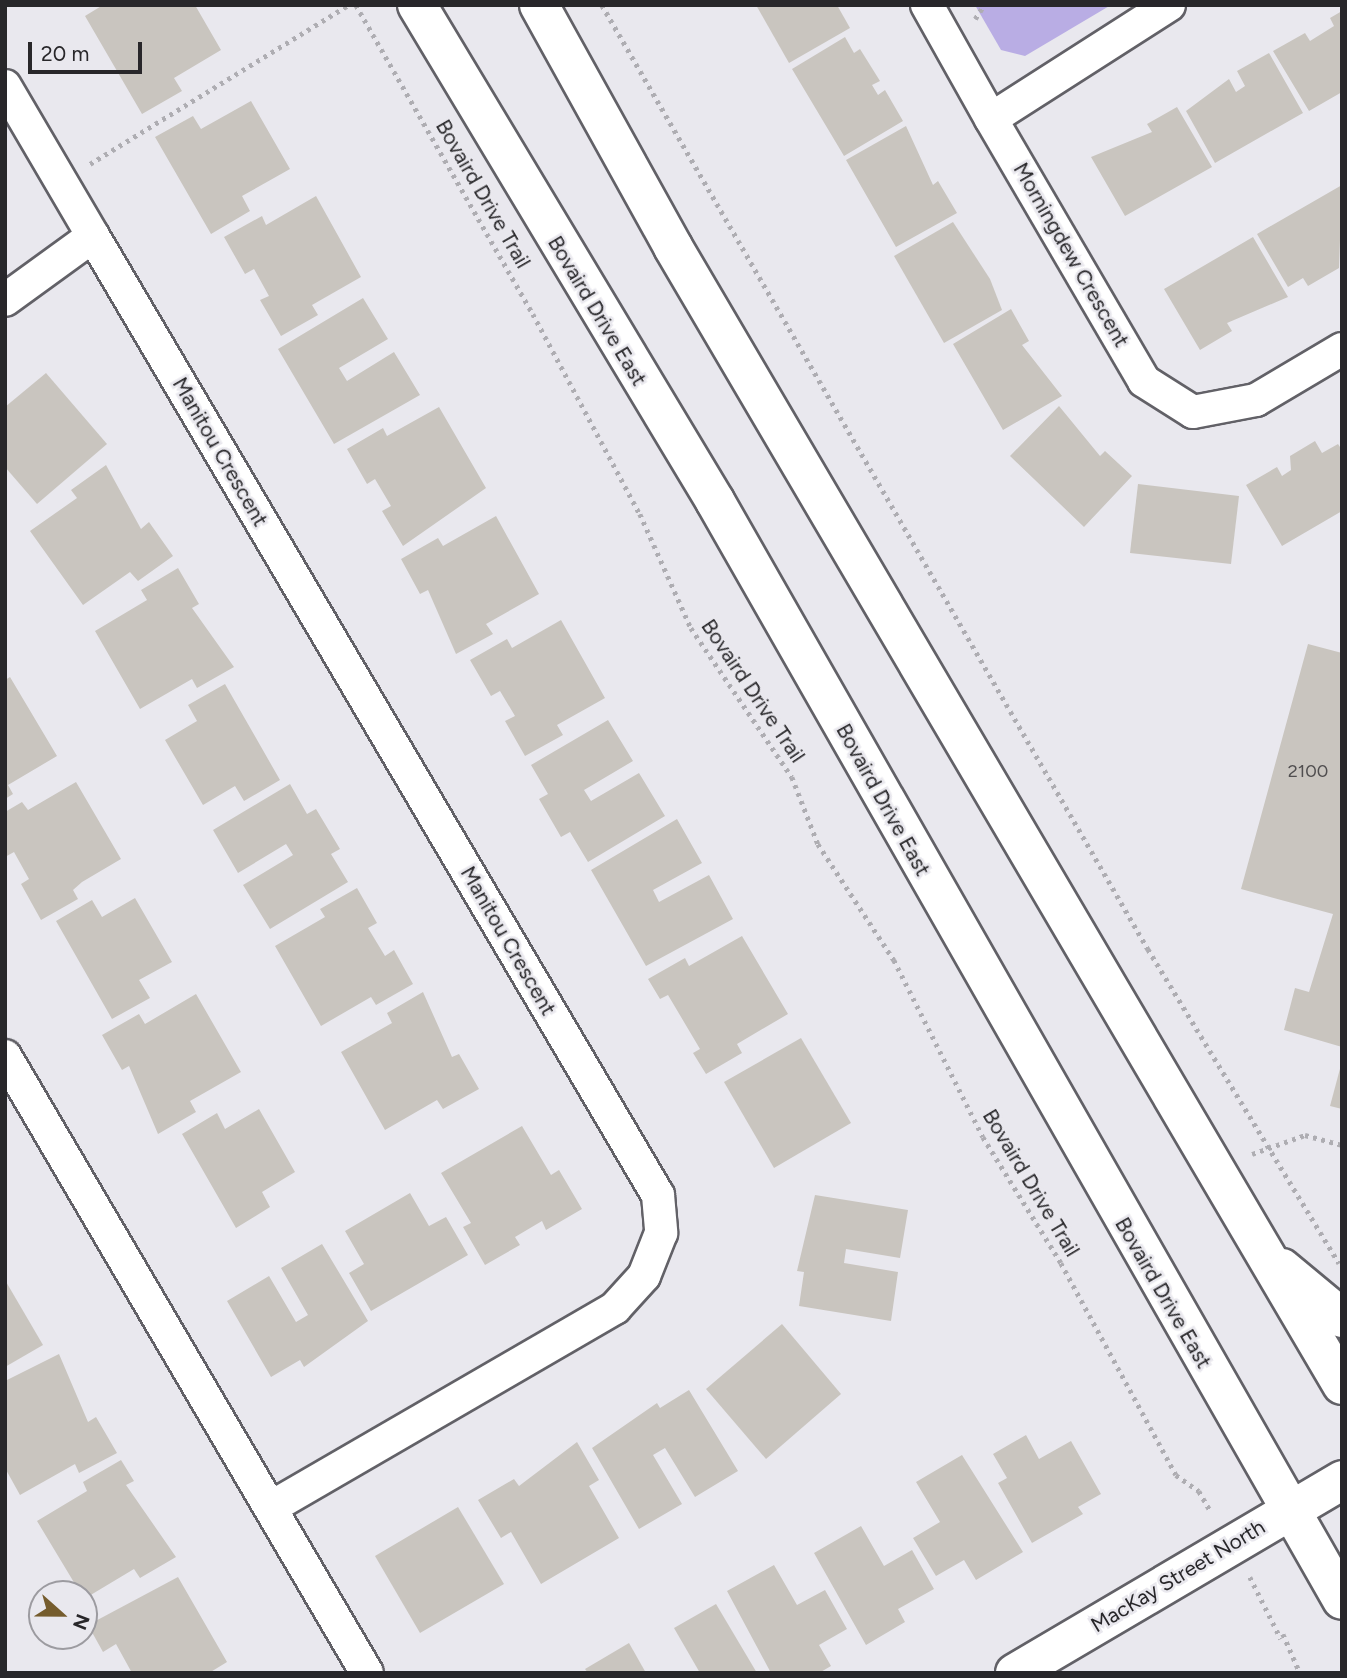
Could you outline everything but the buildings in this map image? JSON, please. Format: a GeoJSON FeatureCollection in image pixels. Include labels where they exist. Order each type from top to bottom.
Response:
{"type":"FeatureCollection","features":[{"type":"Feature","properties":{"kind":"main road","name":"Bovaird Drive East"},"geometry":{"type":"LineString","coordinates":[[417,5],[715,502],[1342,1600]]}},
{"type":"Feature","properties":{"kind":"main road"},"geometry":{"type":"LineString","coordinates":[[539,5],[673,247],[1257,1247],[1342,1385]]}},
{"type":"Feature","properties":{"kind":"main road"},"geometry":{"type":"LineString","coordinates":[[1257,1247],[1342,1318]]}},
{"type":"Feature","properties":{"kind":"main road","name":"MacKay Street North"},"geometry":{"type":"LineString","coordinates":[[1015,1673],[1342,1480]]}},
{"type":"Feature","properties":{"kind":"street","name":"Morningdew Crescent"},"geometry":{"type":"LineString","coordinates":[[927,5],[1144,381],[1193,412],[1256,400],[1342,349]]}},
{"type":"Feature","properties":{"kind":"street"},"geometry":{"type":"LineString","coordinates":[[992,119],[1169,5]]}},
{"type":"Feature","properties":{"kind":"street","name":"Manitou Crescent"},"geometry":{"type":"LineString","coordinates":[[5,86],[658,1195],[661,1233],[645,1276],[615,1308],[273,1507]]}},
{"type":"Feature","properties":{"kind":"street"},"geometry":{"type":"LineString","coordinates":[[5,300],[93,236]]}},
{"type":"Feature","properties":{"kind":"street"},"geometry":{"type":"LineString","coordinates":[[5,1056],[273,1507],[366,1673]]}},
{"type":"Feature","properties":{"kind":"path"},"geometry":{"type":"LineString","coordinates":[[63,181],[348,5]]}},
{"type":"Feature","properties":{"kind":"path","name":"Bovaird Drive Trail"},"geometry":{"type":"LineString","coordinates":[[356,5],[533,314],[640,514],[691,628],[792,777],[818,844],[894,960],[983,1137],[1061,1262],[1176,1475],[1199,1491]]}},
{"type":"Feature","properties":{"kind":"path"},"geometry":{"type":"LineString","coordinates":[[603,5],[1269,1147],[1342,1266]]}},
{"type":"Feature","properties":{"kind":"path"},"geometry":{"type":"LineString","coordinates":[[1213,1171],[1305,1135],[1342,1145]]}},
{"type":"Feature","properties":{"kind":"path"},"geometry":{"type":"LineString","coordinates":[[1274,1617],[1300,1673]]}},
{"type":"Feature","properties":{"kind":"shaded area"},"geometry":{"type":"Polygon","coordinates":[[[975,5],[1111,5],[1025,56],[1001,50],[975,5]]]}}]}
